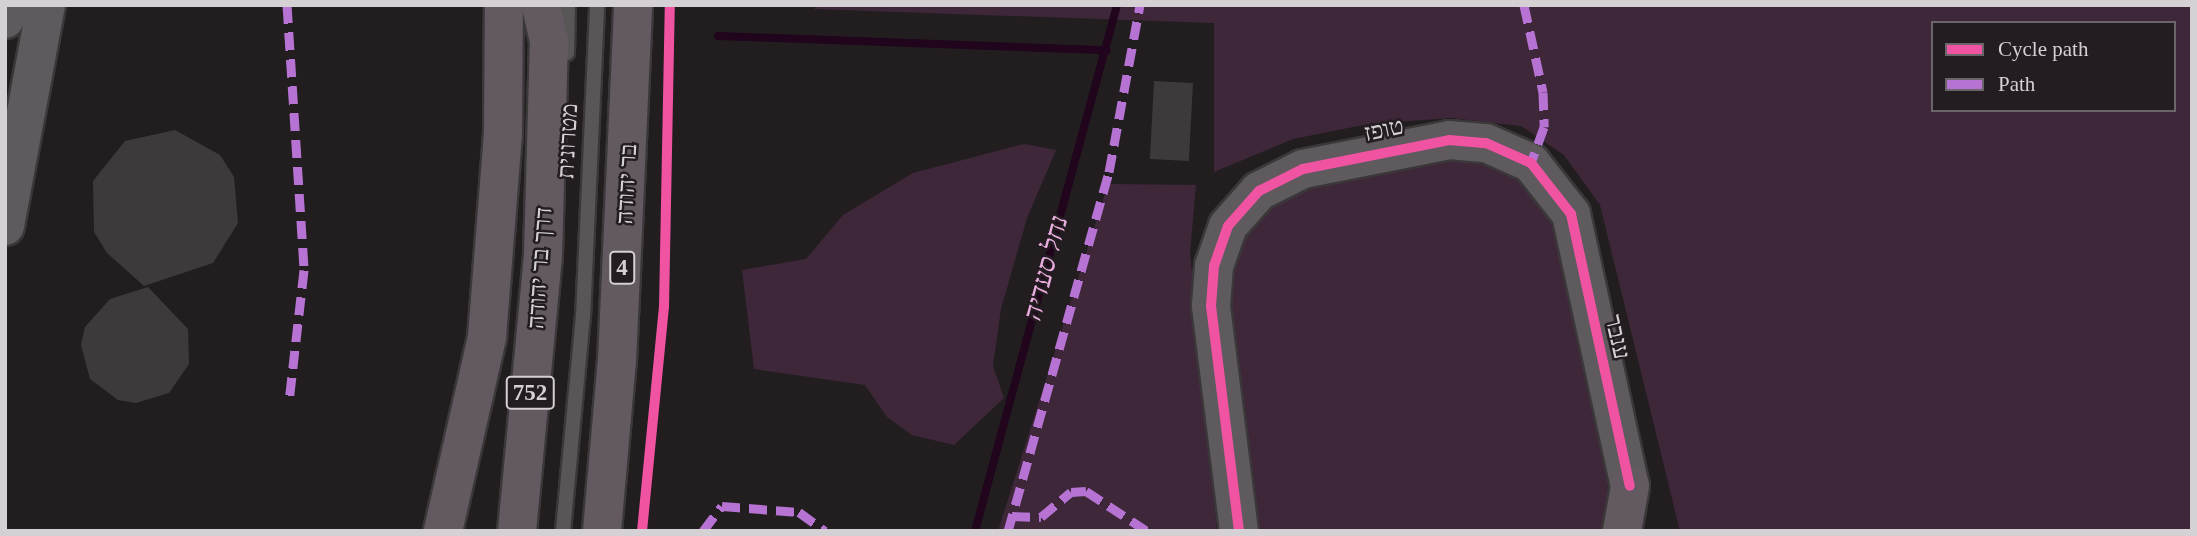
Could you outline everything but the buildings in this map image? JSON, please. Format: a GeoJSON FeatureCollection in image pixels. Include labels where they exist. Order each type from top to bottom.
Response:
{"type":"FeatureCollection","features":[{"type":"Feature","properties":{"kind":"highway"},"geometry":{"type":"LineString","coordinates":[[443,531],[487,337],[503,134],[505,5]]}},
{"type":"Feature","properties":{"kind":"highway","name":"דרך בר יהודה"},"geometry":{"type":"LineString","coordinates":[[517,531],[543,255],[549,41],[541,5]]}},
{"type":"Feature","properties":{"kind":"highway","name":"בר יהודה"},"geometry":{"type":"LineString","coordinates":[[602,531],[617,361],[633,5]]}},
{"type":"Feature","properties":{"kind":"highway"},"geometry":{"type":"LineString","coordinates":[[1622,531],[1630,486]]}},
{"type":"Feature","properties":{"kind":"street"},"geometry":{"type":"LineString","coordinates":[[5,19],[8,5]]}},
{"type":"Feature","properties":{"kind":"street"},"geometry":{"type":"LineString","coordinates":[[5,226],[46,5]]}},
{"type":"Feature","properties":{"kind":"street","name":"טופז"},"geometry":{"type":"LineString","coordinates":[[1239,531],[1211,287],[1219,246],[1243,206],[1303,169],[1449,140],[1507,150],[1531,163],[1562,198],[1584,261],[1630,486]]}},
{"type":"Feature","properties":{"kind":"street"},"geometry":{"type":"LineString","coordinates":[[1630,486],[1641,531]]}},
{"type":"Feature","properties":{"kind":"lane","name":"מטרונית"},"geometry":{"type":"LineString","coordinates":[[566,71],[568,5]]}},
{"type":"Feature","properties":{"kind":"lane","name":"מטרונית"},"geometry":{"type":"LineString","coordinates":[[562,531],[583,317],[597,5]]}},
{"type":"Feature","properties":{"kind":"lane","name":"מטרונית"},"geometry":{"type":"LineString","coordinates":[[543,255],[566,97]]}},
{"type":"Feature","properties":{"kind":"shaded area"},"geometry":{"type":"Polygon","coordinates":[[[819,5],[2192,5],[2192,531],[1680,531],[1600,205],[1564,155],[1521,126],[1451,118],[1368,124],[1293,139],[1214,172],[1214,23],[814,9],[819,5]]]}},
{"type":"Feature","properties":{"kind":"shaded area"},"geometry":{"type":"Polygon","coordinates":[[[1024,144],[1056,150],[1027,218],[1001,309],[993,366],[1004,398],[954,445],[912,435],[887,417],[865,385],[754,369],[742,270],[806,259],[843,215],[913,173],[1024,144]]]}},
{"type":"Feature","properties":{"kind":"shaded area"},"geometry":{"type":"Polygon","coordinates":[[[1468,157],[1521,176],[1556,220],[1614,489],[1601,531],[1256,531],[1227,288],[1242,234],[1269,204],[1309,185],[1468,157]]]}},
{"type":"Feature","properties":{"kind":"shaded area"},"geometry":{"type":"Polygon","coordinates":[[[1108,184],[1196,185],[1190,252],[1217,531],[998,531],[1108,184]]]}},
{"type":"Feature","properties":{"kind":"waterway","name":"נחל סעדיה"},"geometry":{"type":"LineString","coordinates":[[975,531],[1117,5]]}},
{"type":"Feature","properties":{"kind":"waterway"},"geometry":{"type":"LineString","coordinates":[[718,36],[1107,50]]}},
{"type":"Feature","properties":{"kind":"marked path"},"geometry":{"type":"LineString","coordinates":[[287,5],[304,270],[289,402]]}},
{"type":"Feature","properties":{"kind":"marked path"},"geometry":{"type":"LineString","coordinates":[[1008,531],[1109,172],[1140,5]]}},
{"type":"Feature","properties":{"kind":"marked path"},"geometry":{"type":"LineString","coordinates":[[1524,5],[1543,92],[1544,127],[1531,163]]}},
{"type":"Feature","properties":{"kind":"marked path"},"geometry":{"type":"LineString","coordinates":[[1012,516],[1041,517],[1071,492],[1086,491],[1147,531]]}},
{"type":"Feature","properties":{"kind":"marked path"},"geometry":{"type":"LineString","coordinates":[[703,531],[722,506],[799,512],[825,531]]}},
{"type":"Feature","properties":{"kind":"cycle path"},"geometry":{"type":"LineString","coordinates":[[642,531],[664,307],[670,5]]}},
{"type":"Feature","properties":{"kind":"cycle path","name":"ענבר"},"geometry":{"type":"LineString","coordinates":[[1239,531],[1211,306],[1214,266],[1228,226],[1259,191],[1303,169],[1449,140],[1486,143],[1531,163],[1571,214],[1630,486]]}}]}
